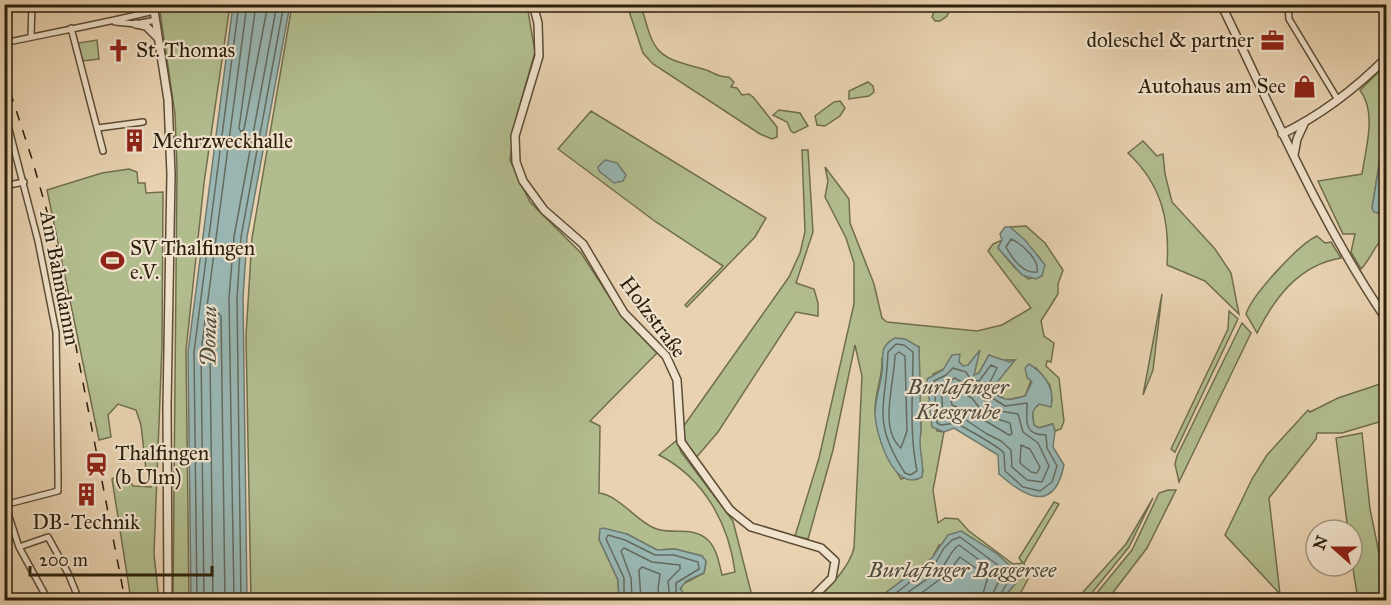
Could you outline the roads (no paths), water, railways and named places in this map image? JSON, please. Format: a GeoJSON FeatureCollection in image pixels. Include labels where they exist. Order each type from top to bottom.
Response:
{"type":"FeatureCollection","features":[{"type":"Feature","properties":{"kind":"street"},"geometry":{"type":"LineString","coordinates":[[31,37],[32,4]]}},
{"type":"Feature","properties":{"kind":"street","name":"Holzstraße"},"geometry":{"type":"LineString","coordinates":[[533,4],[538,23],[539,56],[515,136],[516,162],[529,191],[591,254],[624,313],[666,356],[677,380],[681,441],[730,510],[751,527],[821,548],[835,561],[832,578],[810,600]]}},
{"type":"Feature","properties":{"kind":"street"},"geometry":{"type":"LineString","coordinates":[[1221,4],[1294,159],[1352,268],[1386,319]]}},
{"type":"Feature","properties":{"kind":"street"},"geometry":{"type":"LineString","coordinates":[[1287,4],[1289,19],[1338,100]]}},
{"type":"Feature","properties":{"kind":"street"},"geometry":{"type":"LineString","coordinates":[[4,43],[71,28],[115,22],[154,8],[168,100],[171,174],[167,407],[168,600]]}},
{"type":"Feature","properties":{"kind":"street"},"geometry":{"type":"LineString","coordinates":[[136,24],[156,20]]}},
{"type":"Feature","properties":{"kind":"street"},"geometry":{"type":"LineString","coordinates":[[115,22],[146,26],[160,40]]}},
{"type":"Feature","properties":{"kind":"street"},"geometry":{"type":"LineString","coordinates":[[71,28],[103,151]]}},
{"type":"Feature","properties":{"kind":"street"},"geometry":{"type":"LineString","coordinates":[[1282,134],[1306,122],[1338,100],[1386,58]]}},
{"type":"Feature","properties":{"kind":"street","name":"Am Bahndamm"},"geometry":{"type":"LineString","coordinates":[[4,110],[24,182],[56,332],[58,491],[5,504]]}},
{"type":"Feature","properties":{"kind":"street"},"geometry":{"type":"LineString","coordinates":[[98,128],[143,122]]}},
{"type":"Feature","properties":{"kind":"street"},"geometry":{"type":"LineString","coordinates":[[1294,159],[1297,139],[1306,122]]}},
{"type":"Feature","properties":{"kind":"street"},"geometry":{"type":"LineString","coordinates":[[4,186],[24,182]]}},
{"type":"Feature","properties":{"kind":"street"},"geometry":{"type":"LineString","coordinates":[[5,504],[19,548],[48,600]]}},
{"type":"Feature","properties":{"kind":"street"},"geometry":{"type":"LineString","coordinates":[[19,548],[48,537],[69,575],[79,600]]}},
{"type":"Feature","properties":{"kind":"water","name":"Donau"},"geometry":{"type":"Polygon","coordinates":[[[233,5],[290,5],[247,237],[243,298],[247,600],[191,600],[188,352],[233,5]]]}},
{"type":"Feature","properties":{"kind":"water"},"geometry":{"type":"Polygon","coordinates":[[[1386,123],[1386,214],[1374,212],[1372,208],[1386,123]]]}},
{"type":"Feature","properties":{"kind":"water"},"geometry":{"type":"Polygon","coordinates":[[[605,160],[617,163],[626,175],[623,181],[614,183],[599,171],[598,167],[605,160]]]}},
{"type":"Feature","properties":{"kind":"water"},"geometry":{"type":"Polygon","coordinates":[[[1005,227],[1010,227],[1025,240],[1045,265],[1042,276],[1036,279],[1022,275],[998,248],[1002,240],[1000,234],[1005,227]]]}},
{"type":"Feature","properties":{"kind":"water"},"geometry":{"type":"Polygon","coordinates":[[[895,338],[905,339],[919,347],[920,444],[923,471],[922,477],[912,480],[903,477],[888,460],[876,423],[875,414],[883,352],[886,345],[895,338]]]}},
{"type":"Feature","properties":{"kind":"water","name":"Burlafinger Kiesgrube"},"geometry":{"type":"Polygon","coordinates":[[[980,350],[974,375],[979,373],[989,355],[1009,362],[1015,360],[995,385],[995,393],[1002,398],[1025,396],[1032,382],[1027,377],[1025,368],[1029,364],[1048,382],[1052,393],[1051,407],[1039,404],[1033,411],[1033,422],[1039,428],[1053,424],[1055,431],[1053,447],[1064,465],[1053,490],[1046,495],[1028,494],[1009,482],[999,474],[998,455],[954,428],[944,432],[932,427],[927,379],[943,370],[952,355],[960,354],[959,362],[963,366],[968,365],[980,350]]]}},
{"type":"Feature","properties":{"kind":"water"},"geometry":{"type":"Polygon","coordinates":[[[600,529],[627,534],[657,550],[675,549],[702,556],[706,561],[704,573],[686,581],[680,589],[688,597],[711,600],[619,600],[618,580],[599,539],[600,529]]]}},
{"type":"Feature","properties":{"kind":"water","name":"Burlafinger Baggersee"},"geometry":{"type":"Polygon","coordinates":[[[961,531],[996,553],[1018,573],[1018,580],[1002,600],[876,600],[932,558],[948,535],[961,531]]]}},
{"type":"Feature","properties":{"kind":"railway"},"geometry":{"type":"LineString","coordinates":[[4,73],[56,243],[125,600]]}},
{"type":"Feature","properties":{"kind":"place","name":"doleschel & partner"},"geometry":{"type":"Point","coordinates":[1272,40]}},
{"type":"Feature","properties":{"kind":"place","name":"St. Thomas"},"geometry":{"type":"Point","coordinates":[118,50]}},
{"type":"Feature","properties":{"kind":"place","name":"Autohaus am See"},"geometry":{"type":"Point","coordinates":[1304,86]}},
{"type":"Feature","properties":{"kind":"place","name":"Mehrzweckhalle"},"geometry":{"type":"Point","coordinates":[134,141]}},
{"type":"Feature","properties":{"kind":"place","name":"SV Thalfingen e.V."},"geometry":{"type":"Point","coordinates":[112,260]}},
{"type":"Feature","properties":{"kind":"place","name":"Thalfingen (b Ulm)"},"geometry":{"type":"Point","coordinates":[97,465]}},
{"type":"Feature","properties":{"kind":"place","name":"DB-Technik"},"geometry":{"type":"Point","coordinates":[86,494]}}]}
